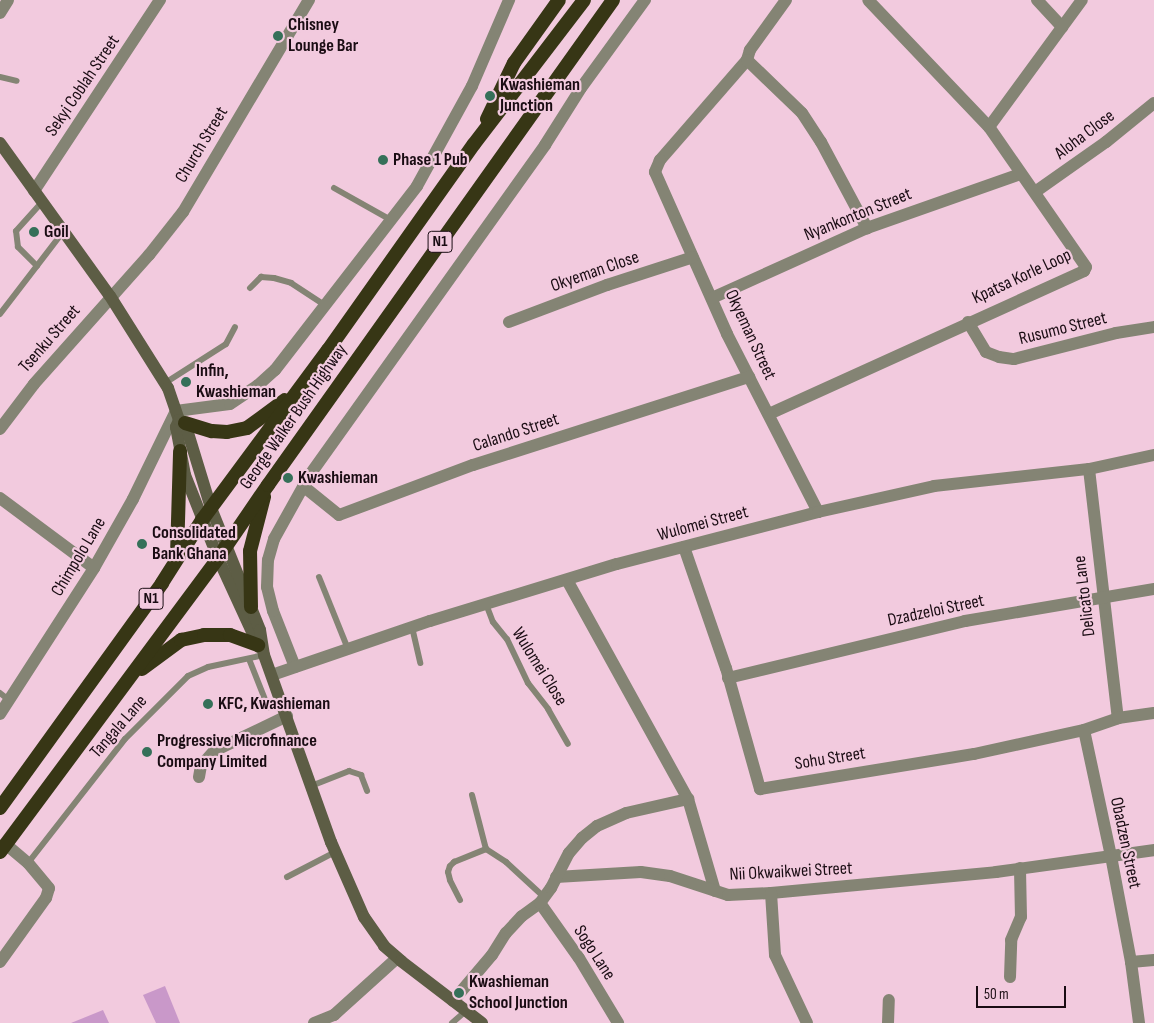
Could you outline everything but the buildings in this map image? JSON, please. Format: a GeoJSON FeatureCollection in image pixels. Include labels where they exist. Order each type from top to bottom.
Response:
{"type":"FeatureCollection","features":[{"type":"Feature","properties":{"kind":"highway"},"geometry":{"type":"LineString","coordinates":[[474,144],[514,63],[558,0]]}},
{"type":"Feature","properties":{"kind":"highway","name":"George Walker Bush Highway"},"geometry":{"type":"LineString","coordinates":[[0,808],[162,583],[202,520],[300,389],[474,144],[584,0]]}},
{"type":"Feature","properties":{"kind":"highway","name":"George Walker Bush Highway"},"geometry":{"type":"LineString","coordinates":[[3,848],[218,558],[613,0]]}},
{"type":"Feature","properties":{"kind":"highway"},"geometry":{"type":"LineString","coordinates":[[180,418],[212,431],[227,432],[247,428],[300,389]]}},
{"type":"Feature","properties":{"kind":"highway"},"geometry":{"type":"LineString","coordinates":[[177,558],[180,451]]}},
{"type":"Feature","properties":{"kind":"highway"},"geometry":{"type":"LineString","coordinates":[[250,607],[250,551],[268,485]]}},
{"type":"Feature","properties":{"kind":"highway"},"geometry":{"type":"LineString","coordinates":[[122,686],[151,661],[181,640],[204,635],[230,635],[261,650]]}},
{"type":"Feature","properties":{"kind":"main road"},"geometry":{"type":"LineString","coordinates":[[0,143],[110,296],[165,383],[180,418],[211,508],[260,630],[261,650]]}},
{"type":"Feature","properties":{"kind":"main road"},"geometry":{"type":"LineString","coordinates":[[180,418],[176,427],[185,475],[218,558],[272,675],[336,852],[364,917],[373,932],[398,958],[482,1023]]}},
{"type":"Feature","properties":{"kind":"street"},"geometry":{"type":"LineString","coordinates":[[0,13],[8,0]]}},
{"type":"Feature","properties":{"kind":"street","name":"Sekyi Coblah Street"},"geometry":{"type":"LineString","coordinates":[[38,197],[160,0]]}},
{"type":"Feature","properties":{"kind":"street","name":"Church Street"},"geometry":{"type":"LineString","coordinates":[[110,296],[149,254],[183,212],[308,0]]}},
{"type":"Feature","properties":{"kind":"street"},"geometry":{"type":"LineString","coordinates":[[180,418],[230,404],[257,386],[275,370],[326,306],[417,186],[434,158],[472,86],[509,0]]}},
{"type":"Feature","properties":{"kind":"street"},"geometry":{"type":"LineString","coordinates":[[295,667],[273,611],[267,587],[268,560],[274,539],[303,486],[645,0]]}},
{"type":"Feature","properties":{"kind":"street"},"geometry":{"type":"LineString","coordinates":[[786,0],[750,50],[747,60],[802,114],[821,142],[867,228]]}},
{"type":"Feature","properties":{"kind":"street","name":"Kpatsa Korle Loop"},"geometry":{"type":"LineString","coordinates":[[769,414],[1084,270],[1085,263],[989,128],[868,0]]}},
{"type":"Feature","properties":{"kind":"street"},"geometry":{"type":"LineString","coordinates":[[1037,0],[1062,27]]}},
{"type":"Feature","properties":{"kind":"street"},"geometry":{"type":"LineString","coordinates":[[989,128],[1082,0]]}},
{"type":"Feature","properties":{"kind":"street","name":"Okyeman Street"},"geometry":{"type":"LineString","coordinates":[[747,60],[660,160],[655,172],[749,377],[818,512]]}},
{"type":"Feature","properties":{"kind":"street","name":"Aloha Close"},"geometry":{"type":"LineString","coordinates":[[1034,192],[1093,153],[1154,103]]}},
{"type":"Feature","properties":{"kind":"street","name":"Nyankonton Street"},"geometry":{"type":"LineString","coordinates":[[712,298],[867,228],[1020,174]]}},
{"type":"Feature","properties":{"kind":"street","name":"Okyeman Close"},"geometry":{"type":"LineString","coordinates":[[509,322],[607,285],[693,257]]}},
{"type":"Feature","properties":{"kind":"street","name":"Tsenku Street"},"geometry":{"type":"LineString","coordinates":[[0,429],[34,384],[110,296]]}},
{"type":"Feature","properties":{"kind":"street","name":"Rusumo Street"},"geometry":{"type":"LineString","coordinates":[[968,322],[986,352],[999,357],[1014,359],[1116,333],[1154,327]]}},
{"type":"Feature","properties":{"kind":"street","name":"Calando Street"},"geometry":{"type":"LineString","coordinates":[[303,486],[339,515],[473,466],[749,377]]}},
{"type":"Feature","properties":{"kind":"street","name":"Chimpolo Lane"},"geometry":{"type":"LineString","coordinates":[[0,714],[4,697],[94,568],[180,418]]}},
{"type":"Feature","properties":{"kind":"street","name":"Wulomei Street"},"geometry":{"type":"LineString","coordinates":[[272,675],[486,604],[684,547],[818,512],[934,486],[1088,469],[1154,455]]}},
{"type":"Feature","properties":{"kind":"street","name":"Delicato Lane"},"geometry":{"type":"LineString","coordinates":[[1088,469],[1118,718]]}},
{"type":"Feature","properties":{"kind":"street"},"geometry":{"type":"LineString","coordinates":[[0,498],[94,568]]}},
{"type":"Feature","properties":{"kind":"street","name":"Sohu Street"},"geometry":{"type":"LineString","coordinates":[[684,547],[728,678],[760,790],[974,754],[1084,730],[1118,718],[1154,714]]}},
{"type":"Feature","properties":{"kind":"street","name":"Nii Okwaikwei Street"},"geometry":{"type":"LineString","coordinates":[[567,580],[688,799],[715,891],[728,895],[771,893],[1020,868],[1154,850]]}},
{"type":"Feature","properties":{"kind":"street","name":"Dzadzeloi Street"},"geometry":{"type":"LineString","coordinates":[[728,678],[965,621],[1154,589]]}},
{"type":"Feature","properties":{"kind":"street"},"geometry":{"type":"LineString","coordinates":[[199,777],[200,766],[214,751],[287,716]]}},
{"type":"Feature","properties":{"kind":"street","name":"Obadzen Street"},"geometry":{"type":"LineString","coordinates":[[1084,730],[1131,962],[1139,1023]]}},
{"type":"Feature","properties":{"kind":"street"},"geometry":{"type":"LineString","coordinates":[[453,1001],[492,955],[506,933],[522,916],[542,900],[569,853],[597,826],[626,813],[688,799]]}},
{"type":"Feature","properties":{"kind":"street"},"geometry":{"type":"LineString","coordinates":[[0,962],[46,898],[49,888],[28,863],[3,848]]}},
{"type":"Feature","properties":{"kind":"street"},"geometry":{"type":"LineString","coordinates":[[1010,978],[1011,940],[1021,917],[1020,868]]}},
{"type":"Feature","properties":{"kind":"street"},"geometry":{"type":"LineString","coordinates":[[556,877],[641,872],[670,876],[715,891]]}},
{"type":"Feature","properties":{"kind":"street"},"geometry":{"type":"LineString","coordinates":[[771,893],[775,956],[807,1023]]}},
{"type":"Feature","properties":{"kind":"street","name":"Sogo Lane"},"geometry":{"type":"LineString","coordinates":[[542,900],[618,1023]]}},
{"type":"Feature","properties":{"kind":"street"},"geometry":{"type":"LineString","coordinates":[[314,1023],[334,1015],[398,958]]}},
{"type":"Feature","properties":{"kind":"street"},"geometry":{"type":"LineString","coordinates":[[1131,962],[1154,960]]}},
{"type":"Feature","properties":{"kind":"street"},"geometry":{"type":"LineString","coordinates":[[888,1023],[889,1000]]}},
{"type":"Feature","properties":{"kind":"lane"},"geometry":{"type":"LineString","coordinates":[[0,78],[18,81]]}},
{"type":"Feature","properties":{"kind":"lane"},"geometry":{"type":"LineString","coordinates":[[334,188],[391,220]]}},
{"type":"Feature","properties":{"kind":"lane"},"geometry":{"type":"LineString","coordinates":[[37,266],[18,247],[16,231],[38,197]]}},
{"type":"Feature","properties":{"kind":"lane"},"geometry":{"type":"LineString","coordinates":[[0,314],[63,232]]}},
{"type":"Feature","properties":{"kind":"lane"},"geometry":{"type":"LineString","coordinates":[[250,288],[261,277],[274,278],[291,283],[326,306]]}},
{"type":"Feature","properties":{"kind":"lane"},"geometry":{"type":"LineString","coordinates":[[165,383],[226,344],[234,333],[234,327]]}},
{"type":"Feature","properties":{"kind":"lane"},"geometry":{"type":"LineString","coordinates":[[319,577],[348,649]]}},
{"type":"Feature","properties":{"kind":"lane","name":"Wulomei Close"},"geometry":{"type":"LineString","coordinates":[[486,604],[493,622],[507,640],[528,683],[548,709],[568,744]]}},
{"type":"Feature","properties":{"kind":"lane"},"geometry":{"type":"LineString","coordinates":[[412,627],[420,663]]}},
{"type":"Feature","properties":{"kind":"lane","name":"Tangala Lane"},"geometry":{"type":"LineString","coordinates":[[28,863],[125,739],[188,676],[208,667],[248,659],[261,650]]}},
{"type":"Feature","properties":{"kind":"lane"},"geometry":{"type":"LineString","coordinates":[[248,659],[268,708],[281,703]]}},
{"type":"Feature","properties":{"kind":"lane"},"geometry":{"type":"LineString","coordinates":[[311,786],[349,771],[361,775],[367,792]]}},
{"type":"Feature","properties":{"kind":"lane"},"geometry":{"type":"LineString","coordinates":[[460,900],[450,880],[448,872],[450,866],[454,862],[486,849],[472,795]]}},
{"type":"Feature","properties":{"kind":"lane","name":"Sogo Lane"},"geometry":{"type":"LineString","coordinates":[[486,849],[506,862],[542,900]]}},
{"type":"Feature","properties":{"kind":"lane"},"geometry":{"type":"LineString","coordinates":[[287,877],[336,852]]}},
{"type":"Feature","properties":{"kind":"lane"},"geometry":{"type":"LineString","coordinates":[[452,1023],[466,1011]]}},
{"type":"Feature","properties":{"kind":"place","name":"Chisney Lounge Bar"},"geometry":{"type":"Point","coordinates":[278,36]}},
{"type":"Feature","properties":{"kind":"place","name":"Kwashieman Junction"},"geometry":{"type":"Point","coordinates":[490,96]}},
{"type":"Feature","properties":{"kind":"place","name":"Phase 1 Pub"},"geometry":{"type":"Point","coordinates":[383,160]}},
{"type":"Feature","properties":{"kind":"place","name":"Goil"},"geometry":{"type":"Point","coordinates":[34,232]}},
{"type":"Feature","properties":{"kind":"place","name":"Infin, Kwashieman"},"geometry":{"type":"Point","coordinates":[186,382]}},
{"type":"Feature","properties":{"kind":"place","name":"Kwashieman"},"geometry":{"type":"Point","coordinates":[288,478]}},
{"type":"Feature","properties":{"kind":"place","name":"Consolidated Bank Ghana"},"geometry":{"type":"Point","coordinates":[142,544]}},
{"type":"Feature","properties":{"kind":"place","name":"KFC, Kwashieman"},"geometry":{"type":"Point","coordinates":[208,704]}},
{"type":"Feature","properties":{"kind":"place","name":"Progressive Microfinance Company Limited"},"geometry":{"type":"Point","coordinates":[147,752]}},
{"type":"Feature","properties":{"kind":"place","name":"Kwashieman School Junction"},"geometry":{"type":"Point","coordinates":[459,993]}}]}
